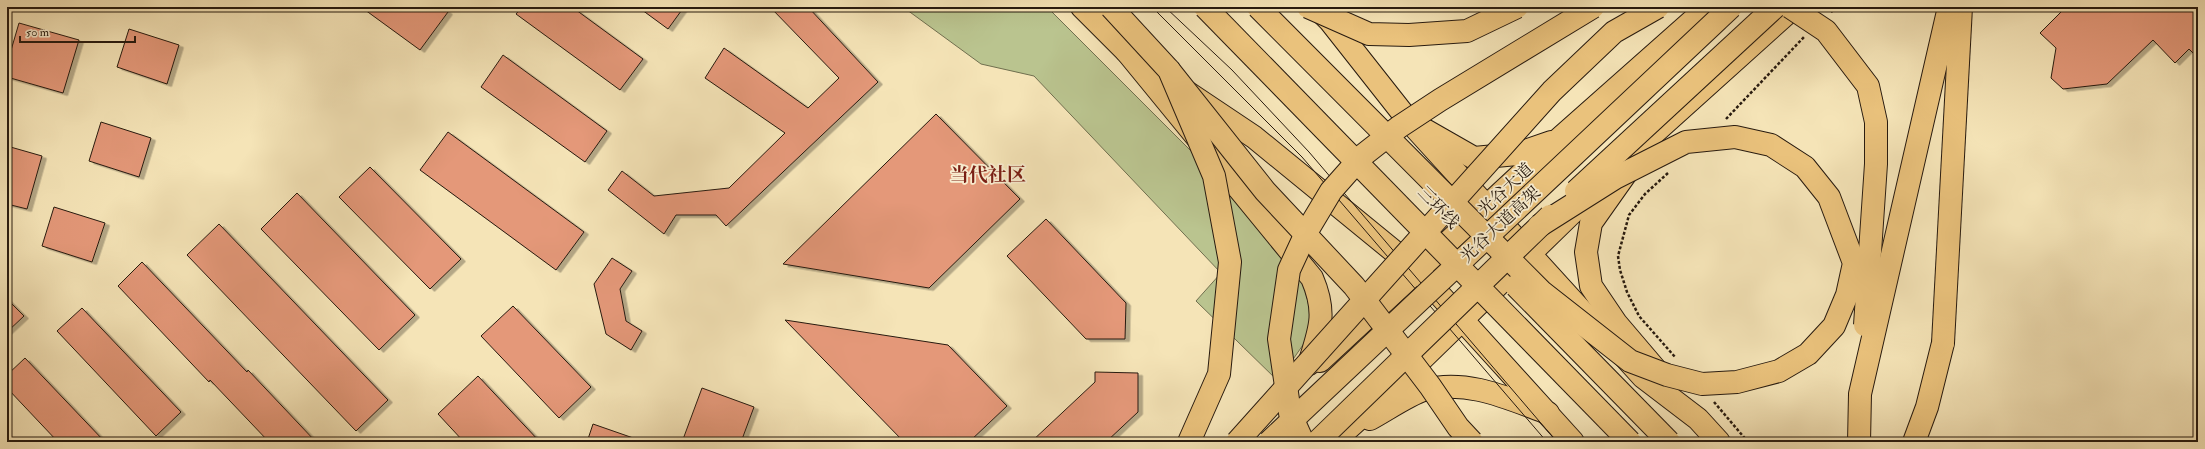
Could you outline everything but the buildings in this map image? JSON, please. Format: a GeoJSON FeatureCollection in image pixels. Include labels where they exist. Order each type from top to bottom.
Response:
{"type":"FeatureCollection","features":[{"type":"Feature","properties":{"kind":"main road"},"geometry":{"type":"LineString","coordinates":[[1082,7],[1127,52],[1312,278],[1319,296],[1321,326],[1306,374]]}},
{"type":"Feature","properties":{"kind":"main road"},"geometry":{"type":"LineString","coordinates":[[1110,7],[1169,70],[1265,191],[1354,286],[1430,386],[1466,437]]}},
{"type":"Feature","properties":{"kind":"main road","name":"三环线"},"geometry":{"type":"LineString","coordinates":[[1205,7],[1630,442]]}},
{"type":"Feature","properties":{"kind":"main road","name":"三环线"},"geometry":{"type":"LineString","coordinates":[[1243,7],[1669,442]]}},
{"type":"Feature","properties":{"kind":"main road"},"geometry":{"type":"LineString","coordinates":[[1258,7],[1542,292],[1630,361],[1667,375],[1702,384],[1737,382],[1779,371],[1808,354],[1834,326],[1847,295],[1854,263],[1829,197],[1805,167],[1771,145],[1735,137],[1686,142],[1615,178],[1539,226]]}},
{"type":"Feature","properties":{"kind":"main road"},"geometry":{"type":"LineString","coordinates":[[1308,7],[1369,34],[1408,35],[1467,31],[1517,7]]}},
{"type":"Feature","properties":{"kind":"main road"},"geometry":{"type":"LineString","coordinates":[[1315,7],[1330,21],[1408,120],[1643,377],[1698,419]]}},
{"type":"Feature","properties":{"kind":"main road"},"geometry":{"type":"LineString","coordinates":[[1303,442],[1290,413],[1279,339],[1289,270],[1307,231],[1331,191],[1362,156],[1399,127],[1440,100],[1593,7]]}},
{"type":"Feature","properties":{"kind":"main road"},"geometry":{"type":"LineString","coordinates":[[1237,442],[1552,91],[1614,32],[1658,7]]}},
{"type":"Feature","properties":{"kind":"main road","name":"光谷大道"},"geometry":{"type":"LineString","coordinates":[[1237,442],[1306,374],[1418,272],[1559,139],[1708,7]]}},
{"type":"Feature","properties":{"kind":"main road","name":"光谷大道高架"},"geometry":{"type":"LineString","coordinates":[[1269,442],[1732,7]]}},
{"type":"Feature","properties":{"kind":"main road","name":"光谷大道高架"},"geometry":{"type":"LineString","coordinates":[[1317,442],[1539,226],[1775,7]]}},
{"type":"Feature","properties":{"kind":"main road"},"geometry":{"type":"LineString","coordinates":[[1790,7],[1826,31],[1852,63],[1868,86],[1876,122],[1876,164],[1860,394],[1860,442]]}},
{"type":"Feature","properties":{"kind":"main road"},"geometry":{"type":"LineString","coordinates":[[1340,438],[1654,133],[1794,7]]}},
{"type":"Feature","properties":{"kind":"main road"},"geometry":{"type":"LineString","coordinates":[[1860,394],[1949,7]]}},
{"type":"Feature","properties":{"kind":"main road"},"geometry":{"type":"LineString","coordinates":[[1914,442],[1927,407],[1943,343],[1961,7]]}},
{"type":"Feature","properties":{"kind":"main road"},"geometry":{"type":"LineString","coordinates":[[1127,52],[1254,138],[1418,272],[1573,442]]}},
{"type":"Feature","properties":{"kind":"main road"},"geometry":{"type":"LineString","coordinates":[[1169,70],[1214,176],[1230,262],[1218,374],[1189,442]]}},
{"type":"Feature","properties":{"kind":"main road"},"geometry":{"type":"LineString","coordinates":[[1408,120],[1437,139],[1474,158],[1518,154],[1559,139]]}},
{"type":"Feature","properties":{"kind":"main road"},"geometry":{"type":"LineString","coordinates":[[1654,133],[1591,223],[1586,252],[1591,286],[1616,323],[1698,419],[1720,442]]}},
{"type":"Feature","properties":{"kind":"main road"},"geometry":{"type":"LineString","coordinates":[[1340,438],[1423,390],[1463,386],[1500,395],[1548,413]]}},
{"type":"Feature","properties":{"kind":"path"},"geometry":{"type":"LineString","coordinates":[[1826,17],[1837,7]]}},
{"type":"Feature","properties":{"kind":"path"},"geometry":{"type":"LineString","coordinates":[[1721,123],[1745,102],[1789,51],[1805,37]]}},
{"type":"Feature","properties":{"kind":"path"},"geometry":{"type":"LineString","coordinates":[[1669,172],[1645,194],[1629,215],[1618,256],[1620,270],[1627,292],[1639,316],[1676,358]]}},
{"type":"Feature","properties":{"kind":"path"},"geometry":{"type":"LineString","coordinates":[[1712,399],[1748,442]]}},
{"type":"Feature","properties":{"kind":"green space"},"geometry":{"type":"Polygon","coordinates":[[[903,7],[1047,7],[1191,151],[1303,280],[1314,329],[1278,381],[1196,301],[1221,273],[1034,76],[981,64],[903,7]]]}},
{"type":"Feature","properties":{"kind":"tram line"},"geometry":{"type":"LineString","coordinates":[[1152,7],[1302,157],[1547,442]]}},
{"type":"Feature","properties":{"kind":"tram line"},"geometry":{"type":"LineString","coordinates":[[1165,7],[1232,70],[1309,152],[1557,442]]}},
{"type":"Feature","properties":{"kind":"district","name":"当代社区"},"geometry":{"type":"Point","coordinates":[988,174]}}]}
